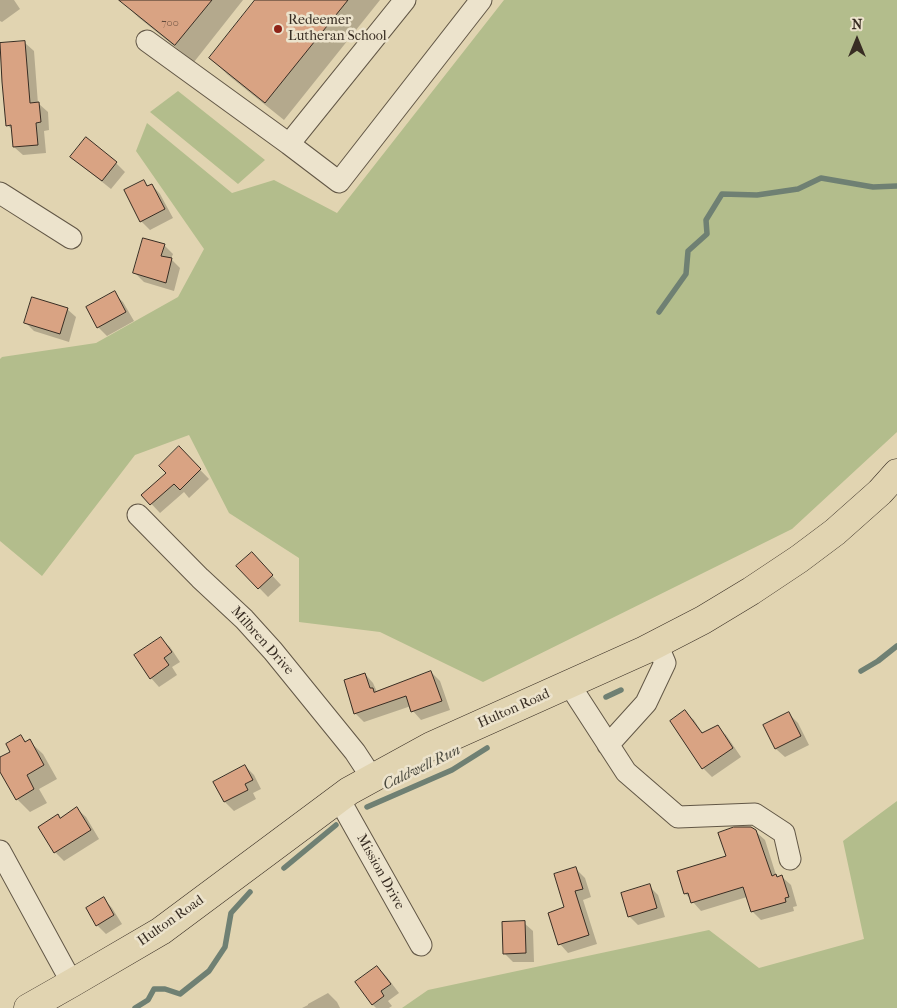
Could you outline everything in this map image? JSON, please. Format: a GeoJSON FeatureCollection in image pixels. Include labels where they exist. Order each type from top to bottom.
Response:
{"type":"FeatureCollection","features":[{"type":"Feature","properties":{"kind":"main road","name":"Hulton Road"},"geometry":{"type":"LineString","coordinates":[[28,1008],[161,931],[349,791],[431,746],[656,644],[751,591],[835,532],[880,492],[897,473]]}},
{"type":"Feature","properties":{"kind":"street"},"geometry":{"type":"LineString","coordinates":[[289,144],[405,0]]}},
{"type":"Feature","properties":{"kind":"street"},"geometry":{"type":"LineString","coordinates":[[147,41],[339,182],[481,0]]}},
{"type":"Feature","properties":{"kind":"street"},"geometry":{"type":"LineString","coordinates":[[0,193],[72,238]]}},
{"type":"Feature","properties":{"kind":"street","name":"Milbren Drive"},"geometry":{"type":"LineString","coordinates":[[138,515],[267,644],[355,752],[372,778]]}},
{"type":"Feature","properties":{"kind":"street"},"geometry":{"type":"LineString","coordinates":[[608,745],[646,703],[665,663],[656,644]]}},
{"type":"Feature","properties":{"kind":"street"},"geometry":{"type":"LineString","coordinates":[[569,684],[626,772],[678,817],[755,814],[784,833],[790,859]]}},
{"type":"Feature","properties":{"kind":"street","name":"Mission Drive"},"geometry":{"type":"LineString","coordinates":[[340,799],[420,945]]}},
{"type":"Feature","properties":{"kind":"street"},"geometry":{"type":"LineString","coordinates":[[0,851],[72,983]]}},
{"type":"Feature","properties":{"kind":"green space"},"geometry":{"type":"Polygon","coordinates":[[[504,0],[897,0],[897,432],[792,529],[483,682],[380,632],[299,622],[299,558],[229,513],[189,435],[135,455],[42,576],[0,541],[0,359],[2,357],[96,343],[178,297],[204,249],[136,151],[147,123],[232,193],[274,180],[337,213],[504,0]]]}},
{"type":"Feature","properties":{"kind":"green space"},"geometry":{"type":"Polygon","coordinates":[[[178,91],[265,160],[238,184],[150,112],[178,91]]]}},
{"type":"Feature","properties":{"kind":"green space"},"geometry":{"type":"Polygon","coordinates":[[[897,801],[897,1008],[402,1008],[428,990],[709,930],[759,968],[864,939],[843,841],[897,801]]]}},
{"type":"Feature","properties":{"kind":"building"},"geometry":{"type":"Polygon","coordinates":[[[119,0],[212,0],[175,45],[119,0]]]}},
{"type":"Feature","properties":{"kind":"building","name":"Redeemer Lutheran School"},"geometry":{"type":"Polygon","coordinates":[[[255,0],[348,0],[265,103],[209,58],[255,0]]]}},
{"type":"Feature","properties":{"kind":"building"},"geometry":{"type":"Polygon","coordinates":[[[25,41],[30,103],[39,102],[41,122],[36,123],[38,145],[13,147],[11,125],[6,126],[0,43],[25,41]]]}},
{"type":"Feature","properties":{"kind":"building"},"geometry":{"type":"Polygon","coordinates":[[[86,137],[117,162],[102,181],[70,157],[86,137]]]}},
{"type":"Feature","properties":{"kind":"building"},"geometry":{"type":"Polygon","coordinates":[[[144,180],[147,186],[152,184],[165,209],[140,222],[124,190],[144,180]]]}},
{"type":"Feature","properties":{"kind":"building"},"geometry":{"type":"Polygon","coordinates":[[[143,238],[165,244],[161,256],[172,258],[166,283],[133,273],[143,238]]]}},
{"type":"Feature","properties":{"kind":"building"},"geometry":{"type":"Polygon","coordinates":[[[115,291],[126,312],[97,328],[86,307],[115,291]]]}},
{"type":"Feature","properties":{"kind":"building"},"geometry":{"type":"Polygon","coordinates":[[[32,297],[68,308],[60,334],[24,323],[32,297]]]}},
{"type":"Feature","properties":{"kind":"building"},"geometry":{"type":"Polygon","coordinates":[[[179,446],[201,469],[180,490],[174,484],[150,505],[141,495],[166,473],[159,466],[179,446]]]}},
{"type":"Feature","properties":{"kind":"building"},"geometry":{"type":"Polygon","coordinates":[[[252,552],[273,575],[258,589],[236,566],[252,552]]]}},
{"type":"Feature","properties":{"kind":"building"},"geometry":{"type":"Polygon","coordinates":[[[161,637],[172,652],[164,658],[169,665],[150,679],[134,655],[161,637]]]}},
{"type":"Feature","properties":{"kind":"building"},"geometry":{"type":"Polygon","coordinates":[[[431,671],[442,701],[411,712],[406,696],[354,714],[344,680],[365,673],[370,688],[373,688],[374,692],[431,671]]]}},
{"type":"Feature","properties":{"kind":"building"},"geometry":{"type":"Polygon","coordinates":[[[685,710],[702,733],[718,725],[733,748],[702,769],[670,721],[685,710]]]}},
{"type":"Feature","properties":{"kind":"building"},"geometry":{"type":"Polygon","coordinates":[[[789,712],[801,736],[775,749],[763,725],[789,712]]]}},
{"type":"Feature","properties":{"kind":"building"},"geometry":{"type":"Polygon","coordinates":[[[21,735],[25,742],[30,739],[44,765],[27,775],[34,789],[16,800],[0,772],[0,757],[10,752],[6,744],[21,735]]]}},
{"type":"Feature","properties":{"kind":"building"},"geometry":{"type":"Polygon","coordinates":[[[245,765],[253,780],[245,784],[248,790],[224,802],[213,782],[245,765]]]}},
{"type":"Feature","properties":{"kind":"building"},"geometry":{"type":"Polygon","coordinates":[[[77,807],[91,830],[54,853],[38,827],[58,814],[60,818],[77,807]]]}},
{"type":"Feature","properties":{"kind":"building"},"geometry":{"type":"Polygon","coordinates":[[[734,827],[751,827],[756,830],[772,876],[776,874],[777,877],[782,875],[789,897],[785,898],[786,902],[751,912],[743,887],[691,903],[688,893],[684,894],[677,871],[726,856],[718,833],[734,827]]]}},
{"type":"Feature","properties":{"kind":"building"},"geometry":{"type":"Polygon","coordinates":[[[576,867],[583,889],[575,891],[589,935],[558,945],[548,913],[564,907],[554,874],[576,867]]]}},
{"type":"Feature","properties":{"kind":"building"},"geometry":{"type":"Polygon","coordinates":[[[650,884],[657,908],[628,917],[621,893],[650,884]]]}},
{"type":"Feature","properties":{"kind":"building"},"geometry":{"type":"Polygon","coordinates":[[[104,897],[114,915],[96,926],[86,908],[104,897]]]}},
{"type":"Feature","properties":{"kind":"building"},"geometry":{"type":"Polygon","coordinates":[[[525,921],[526,953],[503,954],[502,922],[525,921]]]}},
{"type":"Feature","properties":{"kind":"building"},"geometry":{"type":"Polygon","coordinates":[[[377,966],[391,984],[381,991],[384,996],[372,1005],[355,982],[377,966]]]}},
{"type":"Feature","properties":{"kind":"waterway"},"geometry":{"type":"LineString","coordinates":[[659,312],[686,274],[688,251],[707,234],[706,220],[722,194],[757,195],[798,189],[821,178],[873,187],[897,186]]}},
{"type":"Feature","properties":{"kind":"waterway","name":"Caldwell Run"},"geometry":{"type":"LineString","coordinates":[[861,671],[897,646]]}},
{"type":"Feature","properties":{"kind":"waterway","name":"Caldwell Run"},"geometry":{"type":"LineString","coordinates":[[606,697],[621,690]]}},
{"type":"Feature","properties":{"kind":"waterway","name":"Caldwell Run"},"geometry":{"type":"LineString","coordinates":[[367,807],[452,770],[487,748]]}},
{"type":"Feature","properties":{"kind":"waterway","name":"Caldwell Run"},"geometry":{"type":"LineString","coordinates":[[284,868],[336,825]]}},
{"type":"Feature","properties":{"kind":"waterway","name":"Caldwell Run"},"geometry":{"type":"LineString","coordinates":[[135,1008],[148,1000],[154,989],[165,989],[180,994],[209,971],[225,947],[231,913],[250,892]]}},
{"type":"Feature","properties":{"kind":"place","name":"Redeemer Lutheran School"},"geometry":{"type":"Point","coordinates":[278,29]}}]}
